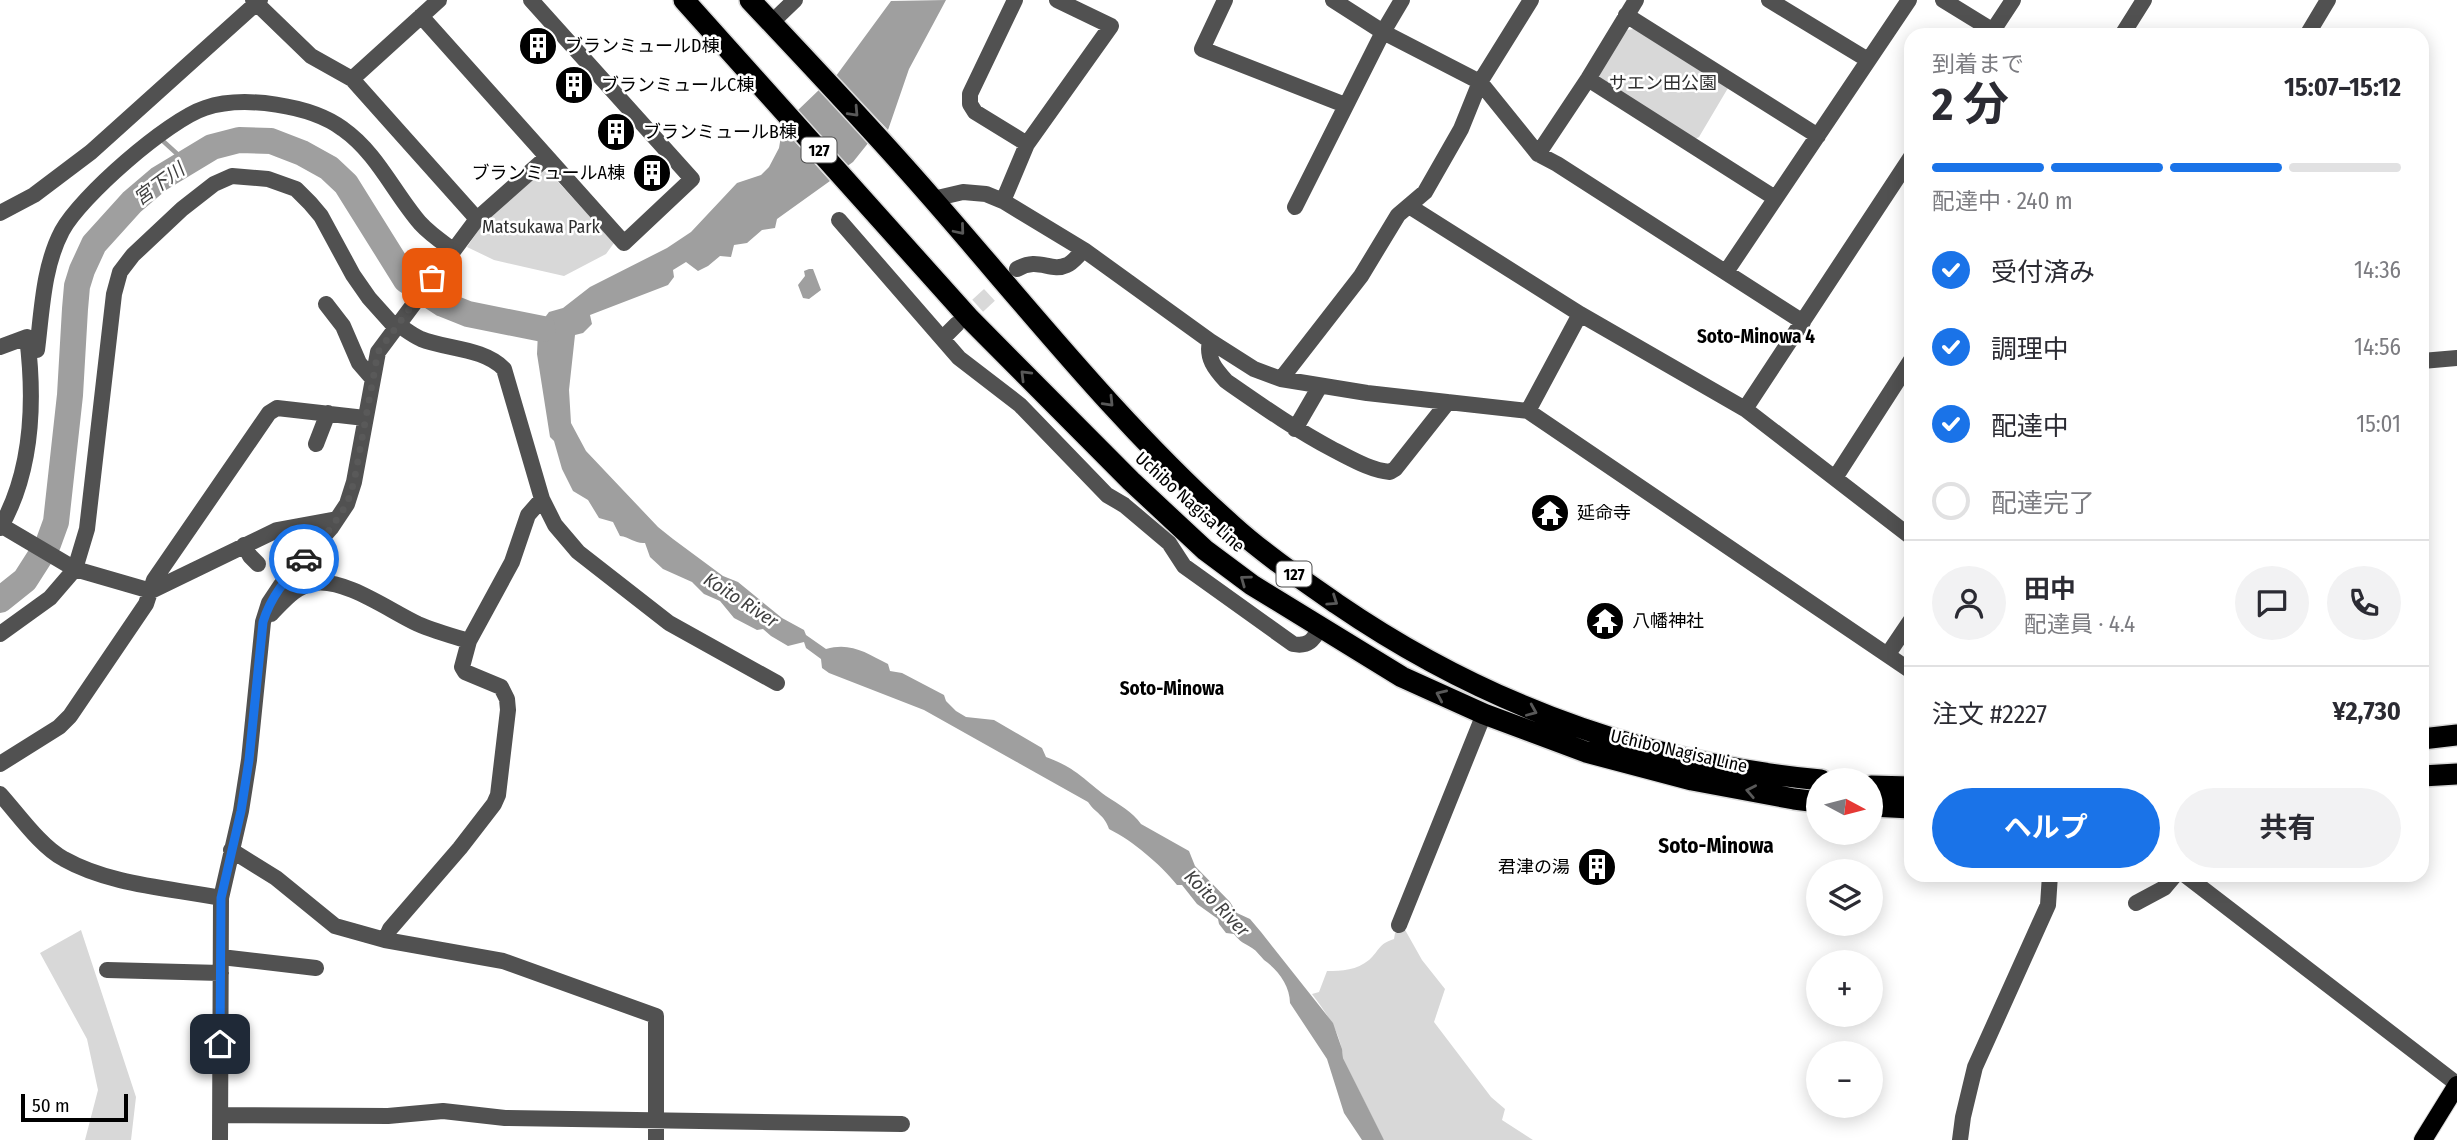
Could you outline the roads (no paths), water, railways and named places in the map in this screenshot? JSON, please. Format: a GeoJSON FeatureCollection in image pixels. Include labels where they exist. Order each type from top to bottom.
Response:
{"type":"FeatureCollection","features":[{"type":"Feature","properties":{"kind":"highway","name":"Uchibo Nagisa Line"},"geometry":{"type":"LineString","coordinates":[[684,0],[970,319],[1130,481],[1205,550],[1252,585],[1402,677],[1484,714],[1599,756],[1692,780],[1806,800]]}},
{"type":"Feature","properties":{"kind":"highway","name":"Uchibo Nagisa Line"},"geometry":{"type":"LineString","coordinates":[[750,0],[899,160],[1095,387],[1234,526],[1304,581],[1379,632],[1490,693],[1587,731],[1646,749],[1718,766],[1806,778]]}},
{"type":"Feature","properties":{"kind":"highway"},"geometry":{"type":"LineString","coordinates":[[2429,738],[2457,735]]}},
{"type":"Feature","properties":{"kind":"highway"},"geometry":{"type":"LineString","coordinates":[[2429,776],[2457,774]]}},
{"type":"Feature","properties":{"kind":"highway"},"geometry":{"type":"LineString","coordinates":[[1883,786],[1904,787]]}},
{"type":"Feature","properties":{"kind":"highway"},"geometry":{"type":"LineString","coordinates":[[1883,807],[1904,808]]}},
{"type":"Feature","properties":{"kind":"main road"},"geometry":{"type":"LineString","coordinates":[[2423,1140],[2457,1084]]}},
{"type":"Feature","properties":{"kind":"street"},"geometry":{"type":"LineString","coordinates":[[352,79],[439,0]]}},
{"type":"Feature","properties":{"kind":"street"},"geometry":{"type":"LineString","coordinates":[[421,16],[624,243],[692,179],[531,0]]}},
{"type":"Feature","properties":{"kind":"street"},"geometry":{"type":"LineString","coordinates":[[771,23],[795,0]]}},
{"type":"Feature","properties":{"kind":"street"},"geometry":{"type":"LineString","coordinates":[[1015,0],[970,94],[970,104],[975,112],[1027,144]]}},
{"type":"Feature","properties":{"kind":"street"},"geometry":{"type":"LineString","coordinates":[[1003,201],[1027,144],[1111,26],[1057,0]]}},
{"type":"Feature","properties":{"kind":"street"},"geometry":{"type":"LineString","coordinates":[[1225,0],[1202,49],[1345,105]]}},
{"type":"Feature","properties":{"kind":"street"},"geometry":{"type":"LineString","coordinates":[[1333,0],[1383,32],[1480,82],[1538,154],[1804,322]]}},
{"type":"Feature","properties":{"kind":"street"},"geometry":{"type":"LineString","coordinates":[[1295,207],[1345,105],[1402,0]]}},
{"type":"Feature","properties":{"kind":"street"},"geometry":{"type":"LineString","coordinates":[[1281,379],[1362,276],[1398,215],[1425,192],[1461,129],[1480,82],[1531,0]]}},
{"type":"Feature","properties":{"kind":"street"},"geometry":{"type":"LineString","coordinates":[[1538,154],[1636,0]]}},
{"type":"Feature","properties":{"kind":"street"},"geometry":{"type":"LineString","coordinates":[[1769,0],[1868,61]]}},
{"type":"Feature","properties":{"kind":"street"},"geometry":{"type":"LineString","coordinates":[[1726,272],[1909,0]]}},
{"type":"Feature","properties":{"kind":"street"},"geometry":{"type":"LineString","coordinates":[[1943,0],[1986,28]]}},
{"type":"Feature","properties":{"kind":"street"},"geometry":{"type":"LineString","coordinates":[[1998,28],[2012,0]]}},
{"type":"Feature","properties":{"kind":"street"},"geometry":{"type":"LineString","coordinates":[[2126,28],[2144,0]]}},
{"type":"Feature","properties":{"kind":"street"},"geometry":{"type":"LineString","coordinates":[[2311,28],[2328,0]]}},
{"type":"Feature","properties":{"kind":"street"},"geometry":{"type":"LineString","coordinates":[[0,213],[34,195],[91,152],[256,1],[312,56],[352,79],[477,219]]}},
{"type":"Feature","properties":{"kind":"street"},"geometry":{"type":"LineString","coordinates":[[1626,15],[1818,136]]}},
{"type":"Feature","properties":{"kind":"street"},"geometry":{"type":"LineString","coordinates":[[1588,79],[1775,198]]}},
{"type":"Feature","properties":{"kind":"street"},"geometry":{"type":"LineString","coordinates":[[37,350],[47,274],[61,232],[74,211],[140,150],[184,117],[206,107],[250,102],[321,116],[344,129],[376,162],[421,223],[449,255]]}},
{"type":"Feature","properties":{"kind":"street"},"geometry":{"type":"LineString","coordinates":[[219,1140],[221,898],[241,811],[263,622],[269,603],[347,504],[354,482],[378,352],[477,219],[547,157]]}},
{"type":"Feature","properties":{"kind":"street"},"geometry":{"type":"LineString","coordinates":[[1745,409],[1904,168]]}},
{"type":"Feature","properties":{"kind":"street"},"geometry":{"type":"LineString","coordinates":[[0,634],[50,597],[73,567],[87,529],[114,294],[120,272],[133,254],[181,209],[215,184],[232,176],[268,179],[296,189],[321,216],[353,275],[369,298],[421,339],[499,363],[504,369],[542,499],[555,525],[578,552],[669,623],[776,683]]}},
{"type":"Feature","properties":{"kind":"street"},"geometry":{"type":"LineString","coordinates":[[933,199],[963,192],[986,194],[1003,201],[1084,250],[1210,341],[1254,369],[1281,379],[1528,411],[1904,666]]}},
{"type":"Feature","properties":{"kind":"street"},"geometry":{"type":"LineString","coordinates":[[1409,206],[1580,314],[1745,409],[1904,532]]}},
{"type":"Feature","properties":{"kind":"street"},"geometry":{"type":"LineString","coordinates":[[839,220],[959,358],[1020,405],[1107,495],[1124,505],[1169,543],[1184,566],[1293,644],[1311,643],[1321,627]]}},
{"type":"Feature","properties":{"kind":"street"},"geometry":{"type":"LineString","coordinates":[[1017,269],[1027,263],[1055,267],[1068,265],[1084,250]]}},
{"type":"Feature","properties":{"kind":"street"},"geometry":{"type":"LineString","coordinates":[[326,304],[343,326],[359,363],[372,378]]}},
{"type":"Feature","properties":{"kind":"street"},"geometry":{"type":"LineString","coordinates":[[1528,411],[1580,314]]}},
{"type":"Feature","properties":{"kind":"street"},"geometry":{"type":"LineString","coordinates":[[943,338],[957,324]]}},
{"type":"Feature","properties":{"kind":"street"},"geometry":{"type":"LineString","coordinates":[[0,347],[27,337],[32,379],[28,442],[21,484],[3,528],[73,567],[150,591],[277,530],[337,519]]}},
{"type":"Feature","properties":{"kind":"street"},"geometry":{"type":"LineString","coordinates":[[1210,341],[1208,352],[1217,372],[1226,381],[1295,429],[1361,464],[1390,472],[1448,402]]}},
{"type":"Feature","properties":{"kind":"street"},"geometry":{"type":"LineString","coordinates":[[2429,360],[2457,358]]}},
{"type":"Feature","properties":{"kind":"street"},"geometry":{"type":"LineString","coordinates":[[1835,478],[1904,371]]}},
{"type":"Feature","properties":{"kind":"street"},"geometry":{"type":"LineString","coordinates":[[1295,429],[1320,386]]}},
{"type":"Feature","properties":{"kind":"street"},"geometry":{"type":"LineString","coordinates":[[0,764],[59,727],[70,716],[146,604],[154,580],[270,413],[278,408],[365,418]]}},
{"type":"Feature","properties":{"kind":"street"},"geometry":{"type":"LineString","coordinates":[[316,444],[328,413]]}},
{"type":"Feature","properties":{"kind":"street"},"geometry":{"type":"LineString","coordinates":[[1045,431],[1064,413]]}},
{"type":"Feature","properties":{"kind":"street"},"geometry":{"type":"LineString","coordinates":[[386,940],[390,929],[460,849],[490,811],[498,795],[507,699],[501,687],[465,672],[462,667],[469,641],[508,570],[528,515],[542,499]]}},
{"type":"Feature","properties":{"kind":"street"},"geometry":{"type":"LineString","coordinates":[[244,545],[258,564]]}},
{"type":"Feature","properties":{"kind":"street"},"geometry":{"type":"LineString","coordinates":[[263,622],[291,593],[316,582],[359,593],[421,625],[469,641]]}},
{"type":"Feature","properties":{"kind":"street"},"geometry":{"type":"LineString","coordinates":[[1888,654],[1904,630]]}},
{"type":"Feature","properties":{"kind":"street"},"geometry":{"type":"LineString","coordinates":[[1399,925],[1484,714]]}},
{"type":"Feature","properties":{"kind":"street"},"geometry":{"type":"LineString","coordinates":[[0,794],[63,859],[111,877],[221,898]]}},
{"type":"Feature","properties":{"kind":"street"},"geometry":{"type":"LineString","coordinates":[[231,850],[276,878],[335,926],[386,940],[503,961],[656,1016],[656,1140]]}},
{"type":"Feature","properties":{"kind":"street"},"geometry":{"type":"LineString","coordinates":[[1960,1140],[1962,1117],[1975,1066],[2048,905],[2050,882]]}},
{"type":"Feature","properties":{"kind":"street"},"geometry":{"type":"LineString","coordinates":[[2136,903],[2164,888],[2169,882]]}},
{"type":"Feature","properties":{"kind":"street"},"geometry":{"type":"LineString","coordinates":[[2194,882],[2457,1084]]}},
{"type":"Feature","properties":{"kind":"street"},"geometry":{"type":"LineString","coordinates":[[107,970],[221,965],[316,968]]}},
{"type":"Feature","properties":{"kind":"street"},"geometry":{"type":"LineString","coordinates":[[220,1115],[388,1116],[443,1111],[505,1118],[902,1124]]}},
{"type":"Feature","properties":{"kind":"water"},"geometry":{"type":"Polygon","coordinates":[[[946,0],[909,69],[888,130],[836,76],[891,1],[946,0]]]}},
{"type":"Feature","properties":{"kind":"water"},"geometry":{"type":"Polygon","coordinates":[[[821,88],[869,142],[846,167],[796,112],[821,88]]]}},
{"type":"Feature","properties":{"kind":"water","name":"Koito River"},"geometry":{"type":"Polygon","coordinates":[[[787,133],[830,181],[777,219],[775,228],[762,230],[747,243],[734,245],[731,257],[720,256],[698,271],[686,262],[673,270],[674,277],[668,285],[590,315],[592,324],[583,333],[575,335],[569,390],[571,423],[586,451],[658,527],[723,576],[738,582],[826,649],[843,647],[865,653],[888,664],[890,671],[902,673],[944,695],[956,711],[966,717],[994,720],[1042,748],[1046,757],[1078,774],[1130,812],[1141,824],[1189,851],[1195,866],[1230,902],[1237,913],[1250,919],[1333,1023],[1343,1058],[1384,1140],[1362,1140],[1344,1113],[1327,1059],[1290,1003],[1288,990],[1274,968],[1234,934],[1226,933],[1218,919],[1197,904],[1182,885],[1177,885],[1146,854],[1109,829],[1105,820],[1088,802],[924,710],[829,673],[822,668],[821,659],[806,648],[804,642],[788,646],[763,629],[757,630],[734,618],[720,601],[704,594],[692,582],[663,569],[650,557],[645,543],[620,536],[613,522],[599,518],[588,500],[573,491],[562,469],[554,441],[550,437],[537,354],[538,332],[530,327],[514,327],[506,323],[523,317],[540,324],[549,312],[563,308],[590,287],[667,248],[691,232],[737,183],[761,175],[769,167],[779,148],[781,136],[787,133]]]}},
{"type":"Feature","properties":{"kind":"water"},"geometry":{"type":"Polygon","coordinates":[[[813,269],[821,290],[809,299],[803,298],[798,285],[805,276],[804,271],[813,269]]]}},
{"type":"Feature","properties":{"kind":"waterway","name":"宮下川"},"geometry":{"type":"LineString","coordinates":[[0,600],[25,580],[48,544],[56,522],[70,395],[77,286],[94,244],[132,202],[159,179],[212,147],[239,140],[271,141],[302,153],[329,168],[346,184],[406,280],[443,304],[468,314],[543,329]]}},
{"type":"Feature","properties":{"kind":"waterway"},"geometry":{"type":"LineString","coordinates":[[163,141],[186,162]]}},
{"type":"Feature","properties":{"kind":"tunnel"},"geometry":{"type":"LineString","coordinates":[[960,322],[1010,276]]}},
{"type":"Feature","properties":{"kind":"place","name":"ブランミュールD棟"},"geometry":{"type":"Point","coordinates":[538,46]}},
{"type":"Feature","properties":{"kind":"place","name":"ブランミュールC棟"},"geometry":{"type":"Point","coordinates":[574,85]}},
{"type":"Feature","properties":{"kind":"place","name":"ブランミュールB棟"},"geometry":{"type":"Point","coordinates":[616,132]}},
{"type":"Feature","properties":{"kind":"place","name":"ブランミュールA棟"},"geometry":{"type":"Point","coordinates":[652,173]}},
{"type":"Feature","properties":{"kind":"place","name":"延命寺"},"geometry":{"type":"Point","coordinates":[1550,513]}},
{"type":"Feature","properties":{"kind":"place","name":"八幡神社"},"geometry":{"type":"Point","coordinates":[1605,621]}},
{"type":"Feature","properties":{"kind":"place","name":"君津の湯"},"geometry":{"type":"Point","coordinates":[1597,867]}},
{"type":"Feature","properties":{"kind":"district","name":"Soto-Minowa 4"},"geometry":{"type":"Point","coordinates":[1756,336]}},
{"type":"Feature","properties":{"kind":"district","name":"Soto-Minowa"},"geometry":{"type":"Point","coordinates":[1172,688]}},
{"type":"Feature","properties":{"kind":"district","name":"Soto-Minowa"},"geometry":{"type":"Point","coordinates":[1716,846]}},
{"type":"Feature","properties":{"kind":"park label","name":"サエン田公園"},"geometry":{"type":"Point","coordinates":[1663,83]}},
{"type":"Feature","properties":{"kind":"park label","name":"Matsukawa Park"},"geometry":{"type":"Point","coordinates":[541,227]}}]}
